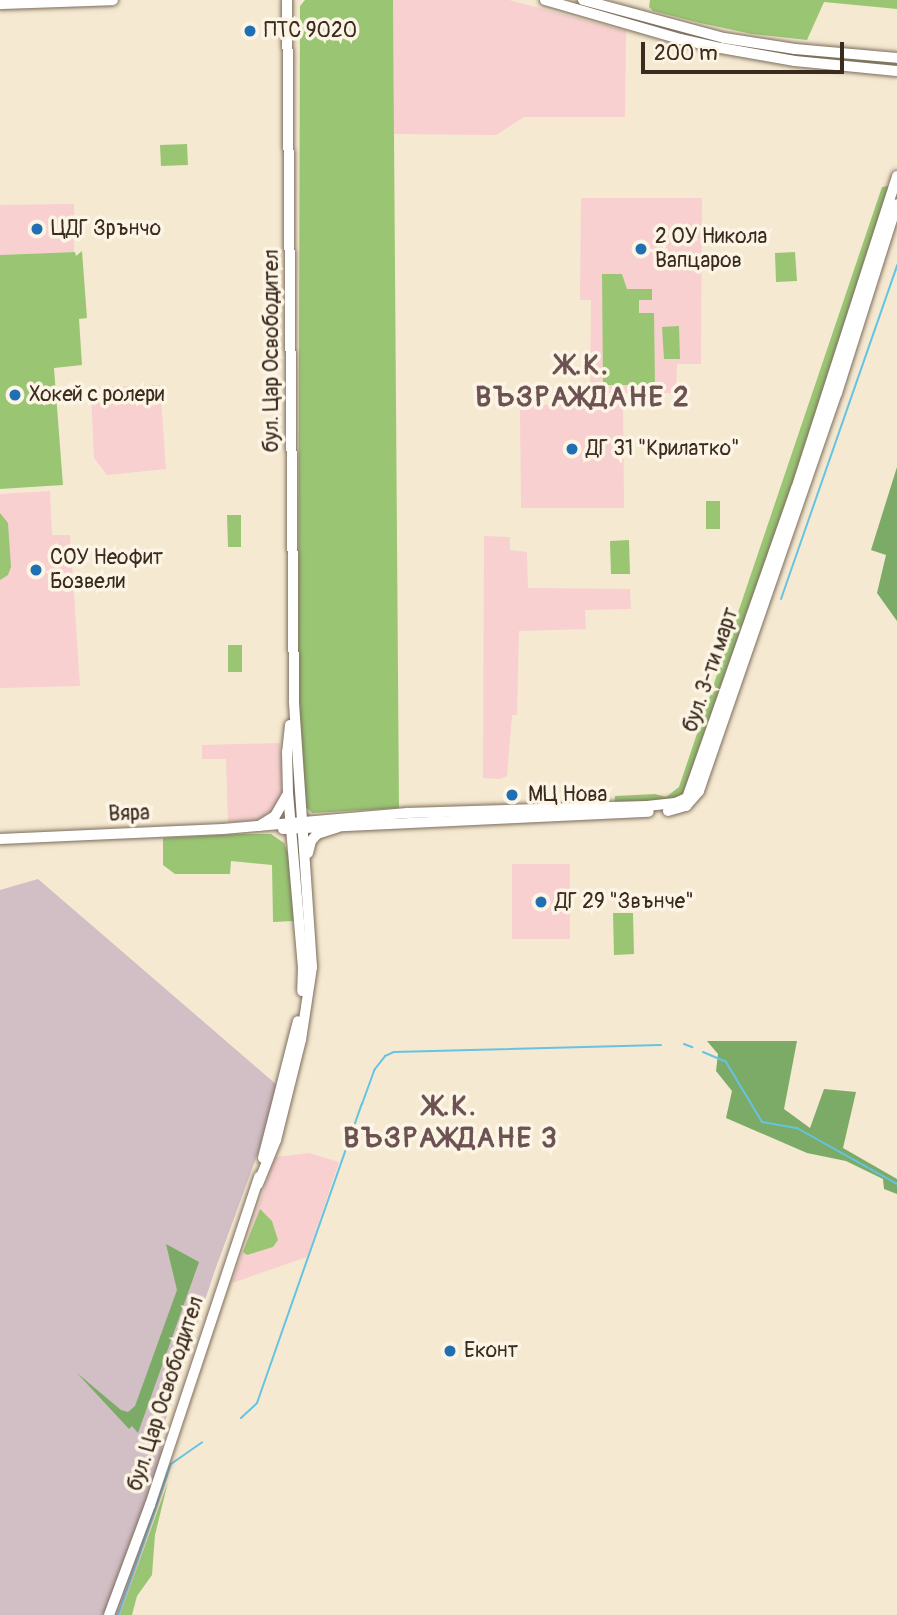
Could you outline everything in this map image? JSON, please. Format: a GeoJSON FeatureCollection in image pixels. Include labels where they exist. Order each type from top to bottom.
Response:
{"type":"FeatureCollection","features":[{"type":"Feature","properties":{"kind":"main road","name":"бул. Цар Освободител"},"geometry":{"type":"LineString","coordinates":[[258,1184],[293,1047],[303,968],[296,825],[287,0]]}},
{"type":"Feature","properties":{"kind":"main road","name":"бул. Цар Освободител"},"geometry":{"type":"LineString","coordinates":[[109,1615],[150,1505],[258,1184],[276,1140],[306,1015],[312,967],[307,877],[288,793],[287,752],[294,701]]}},
{"type":"Feature","properties":{"kind":"main road"},"geometry":{"type":"LineString","coordinates":[[258,826],[275,816],[288,793]]}},
{"type":"Feature","properties":{"kind":"main road"},"geometry":{"type":"LineString","coordinates":[[307,877],[311,841],[322,831],[338,827]]}},
{"type":"Feature","properties":{"kind":"street"},"geometry":{"type":"LineString","coordinates":[[0,4],[113,0]]}},
{"type":"Feature","properties":{"kind":"street"},"geometry":{"type":"LineString","coordinates":[[545,0],[680,40],[795,61],[897,71]]}},
{"type":"Feature","properties":{"kind":"street"},"geometry":{"type":"LineString","coordinates":[[583,0],[724,38],[795,49],[897,58]]}},
{"type":"Feature","properties":{"kind":"street","name":"бул. 3-ти март"},"geometry":{"type":"LineString","coordinates":[[296,825],[407,813],[636,807],[676,803],[687,797],[796,489],[860,283],[897,176]]}},
{"type":"Feature","properties":{"kind":"street","name":"бул. 3-ти март"},"geometry":{"type":"LineString","coordinates":[[296,825],[338,827],[649,813],[677,809],[694,799],[808,481],[897,204]]}},
{"type":"Feature","properties":{"kind":"street","name":"Вяра"},"geometry":{"type":"LineString","coordinates":[[0,839],[296,825]]}},
{"type":"Feature","properties":{"kind":"shaded area"},"geometry":{"type":"Polygon","coordinates":[[[393,0],[509,0],[626,31],[625,117],[524,117],[496,135],[394,134],[393,0]]]}},
{"type":"Feature","properties":{"kind":"shaded area","name":"2 ОУ Никола Вапцаров"},"geometry":{"type":"Polygon","coordinates":[[[581,198],[702,198],[701,364],[677,364],[676,393],[590,393],[591,300],[580,300],[581,198]]]}},
{"type":"Feature","properties":{"kind":"shaded area","name":"ЦДГ Зрънчо"},"geometry":{"type":"Polygon","coordinates":[[[74,204],[74,252],[0,255],[0,205],[74,204]]]}},
{"type":"Feature","properties":{"kind":"shaded area"},"geometry":{"type":"Polygon","coordinates":[[[160,385],[166,469],[107,475],[94,458],[91,394],[99,387],[160,385]]]}},
{"type":"Feature","properties":{"kind":"shaded area","name":"ДГ 31 \"Крилатко\""},"geometry":{"type":"Polygon","coordinates":[[[623,404],[624,508],[521,508],[520,405],[623,404]]]}},
{"type":"Feature","properties":{"kind":"shaded area","name":"СОУ Неофит Бозвели"},"geometry":{"type":"Polygon","coordinates":[[[50,491],[52,535],[70,535],[80,686],[0,688],[0,494],[50,491]]]}},
{"type":"Feature","properties":{"kind":"shaded area"},"geometry":{"type":"Polygon","coordinates":[[[484,536],[510,537],[510,550],[527,552],[528,588],[630,589],[631,609],[585,610],[586,629],[519,631],[517,715],[512,715],[507,776],[500,779],[483,778],[484,536]]]}},
{"type":"Feature","properties":{"kind":"shaded area"},"geometry":{"type":"Polygon","coordinates":[[[280,743],[282,792],[276,809],[262,820],[228,823],[226,759],[202,759],[202,745],[280,743]]]}},
{"type":"Feature","properties":{"kind":"shaded area","name":"ДГ 29 \"Звънче\""},"geometry":{"type":"Polygon","coordinates":[[[512,864],[570,864],[570,939],[512,939],[512,864]]]}},
{"type":"Feature","properties":{"kind":"shaded area"},"geometry":{"type":"Polygon","coordinates":[[[38,879],[277,1085],[259,1150],[214,1273],[160,1437],[168,1476],[121,1615],[0,1615],[0,890],[38,879]]]}},
{"type":"Feature","properties":{"kind":"shaded area"},"geometry":{"type":"Polygon","coordinates":[[[309,1153],[339,1162],[307,1257],[232,1283],[275,1157],[309,1153]]]}},
{"type":"Feature","properties":{"kind":"green space"},"geometry":{"type":"Polygon","coordinates":[[[305,0],[393,0],[399,808],[312,813],[305,806],[298,708],[300,6],[305,0]]]}},
{"type":"Feature","properties":{"kind":"green space"},"geometry":{"type":"Polygon","coordinates":[[[650,0],[897,0],[897,9],[824,2],[807,40],[752,34],[700,23],[653,11],[649,7],[650,0]]]}},
{"type":"Feature","properties":{"kind":"green space"},"geometry":{"type":"Polygon","coordinates":[[[795,49],[897,58],[897,71],[768,56],[795,49]]]}},
{"type":"Feature","properties":{"kind":"green space"},"geometry":{"type":"Polygon","coordinates":[[[187,144],[188,165],[161,166],[160,145],[187,144]]]}},
{"type":"Feature","properties":{"kind":"green space"},"geometry":{"type":"Polygon","coordinates":[[[895,185],[796,489],[687,798],[614,808],[615,796],[655,794],[666,797],[679,787],[882,187],[895,185]]]}},
{"type":"Feature","properties":{"kind":"green space"},"geometry":{"type":"Polygon","coordinates":[[[82,251],[87,318],[79,319],[82,365],[54,368],[63,485],[0,489],[0,255],[75,252],[76,256],[82,251]]]}},
{"type":"Feature","properties":{"kind":"green space"},"geometry":{"type":"Polygon","coordinates":[[[795,252],[797,281],[776,282],[775,253],[795,252]]]}},
{"type":"Feature","properties":{"kind":"green space"},"geometry":{"type":"Polygon","coordinates":[[[602,274],[622,274],[627,289],[652,289],[652,300],[639,300],[639,313],[654,313],[655,385],[603,385],[602,274]]]}},
{"type":"Feature","properties":{"kind":"green space"},"geometry":{"type":"Polygon","coordinates":[[[679,326],[680,359],[664,359],[662,327],[679,326]]]}},
{"type":"Feature","properties":{"kind":"green space"},"geometry":{"type":"Polygon","coordinates":[[[897,467],[897,621],[877,593],[886,555],[871,550],[897,467]]]}},
{"type":"Feature","properties":{"kind":"green space"},"geometry":{"type":"Polygon","coordinates":[[[706,501],[720,501],[720,529],[706,529],[706,501]]]}},
{"type":"Feature","properties":{"kind":"green space"},"geometry":{"type":"Polygon","coordinates":[[[0,513],[8,523],[11,567],[8,575],[0,580],[0,513]]]}},
{"type":"Feature","properties":{"kind":"green space"},"geometry":{"type":"Polygon","coordinates":[[[227,515],[241,515],[241,547],[228,547],[227,515]]]}},
{"type":"Feature","properties":{"kind":"green space"},"geometry":{"type":"Polygon","coordinates":[[[629,540],[630,574],[611,574],[610,541],[629,540]]]}},
{"type":"Feature","properties":{"kind":"green space"},"geometry":{"type":"Polygon","coordinates":[[[228,645],[242,645],[242,672],[228,672],[228,645]]]}},
{"type":"Feature","properties":{"kind":"green space"},"geometry":{"type":"Polygon","coordinates":[[[271,834],[284,843],[289,856],[294,921],[273,922],[272,865],[231,861],[230,874],[175,874],[163,865],[163,838],[271,834]]]}},
{"type":"Feature","properties":{"kind":"green space"},"geometry":{"type":"Polygon","coordinates":[[[613,913],[633,913],[634,954],[614,955],[613,913]]]}},
{"type":"Feature","properties":{"kind":"green space"},"geometry":{"type":"Polygon","coordinates":[[[707,1041],[797,1041],[784,1109],[810,1128],[824,1089],[856,1092],[843,1148],[897,1179],[897,1194],[884,1189],[883,1179],[846,1161],[807,1153],[726,1118],[732,1091],[716,1071],[718,1054],[707,1041]]]}},
{"type":"Feature","properties":{"kind":"green space"},"geometry":{"type":"Polygon","coordinates":[[[260,1209],[272,1221],[278,1240],[273,1247],[247,1255],[243,1252],[260,1209]]]}},
{"type":"Feature","properties":{"kind":"green space"},"geometry":{"type":"Polygon","coordinates":[[[166,1244],[199,1262],[138,1433],[132,1426],[129,1429],[77,1373],[121,1410],[128,1412],[135,1406],[177,1290],[166,1244]]]}},
{"type":"Feature","properties":{"kind":"green space"},"geometry":{"type":"Polygon","coordinates":[[[168,1482],[155,1535],[152,1575],[137,1596],[132,1615],[120,1615],[168,1482]]]}},
{"type":"Feature","properties":{"kind":"waterway"},"geometry":{"type":"LineString","coordinates":[[781,599],[897,265]]}},
{"type":"Feature","properties":{"kind":"waterway"},"geometry":{"type":"LineString","coordinates":[[684,1044],[692,1047]]}},
{"type":"Feature","properties":{"kind":"waterway"},"geometry":{"type":"LineString","coordinates":[[241,1418],[257,1403],[362,1104],[375,1069],[385,1056],[394,1052],[661,1045]]}},
{"type":"Feature","properties":{"kind":"waterway"},"geometry":{"type":"LineString","coordinates":[[703,1052],[726,1062],[762,1122],[797,1128],[897,1184]]}},
{"type":"Feature","properties":{"kind":"waterway"},"geometry":{"type":"LineString","coordinates":[[118,1615],[171,1464],[202,1442]]}},
{"type":"Feature","properties":{"kind":"place","name":"ПТС 9020"},"geometry":{"type":"Point","coordinates":[250,31]}},
{"type":"Feature","properties":{"kind":"place","name":"ЦДГ Зрънчо"},"geometry":{"type":"Point","coordinates":[37,229]}},
{"type":"Feature","properties":{"kind":"place","name":"2 ОУ Никола Вапцаров"},"geometry":{"type":"Point","coordinates":[641,249]}},
{"type":"Feature","properties":{"kind":"place","name":"Хокей с ролери"},"geometry":{"type":"Point","coordinates":[15,395]}},
{"type":"Feature","properties":{"kind":"place","name":"ДГ 31 \"Крилатко\""},"geometry":{"type":"Point","coordinates":[572,449]}},
{"type":"Feature","properties":{"kind":"place","name":"СОУ Неофит Бозвели"},"geometry":{"type":"Point","coordinates":[36,570]}},
{"type":"Feature","properties":{"kind":"place","name":"МЦ Нова"},"geometry":{"type":"Point","coordinates":[512,795]}},
{"type":"Feature","properties":{"kind":"place","name":"ДГ 29 \"Звънче\""},"geometry":{"type":"Point","coordinates":[541,902]}},
{"type":"Feature","properties":{"kind":"place","name":"Еконт"},"geometry":{"type":"Point","coordinates":[450,1351]}},
{"type":"Feature","properties":{"kind":"district","name":"Ж.К. ВЪЗРАЖДАНЕ 2"},"geometry":{"type":"Point","coordinates":[583,382]}},
{"type":"Feature","properties":{"kind":"district","name":"Ж.К. ВЪЗРАЖДАНЕ 3"},"geometry":{"type":"Point","coordinates":[451,1123]}}]}
